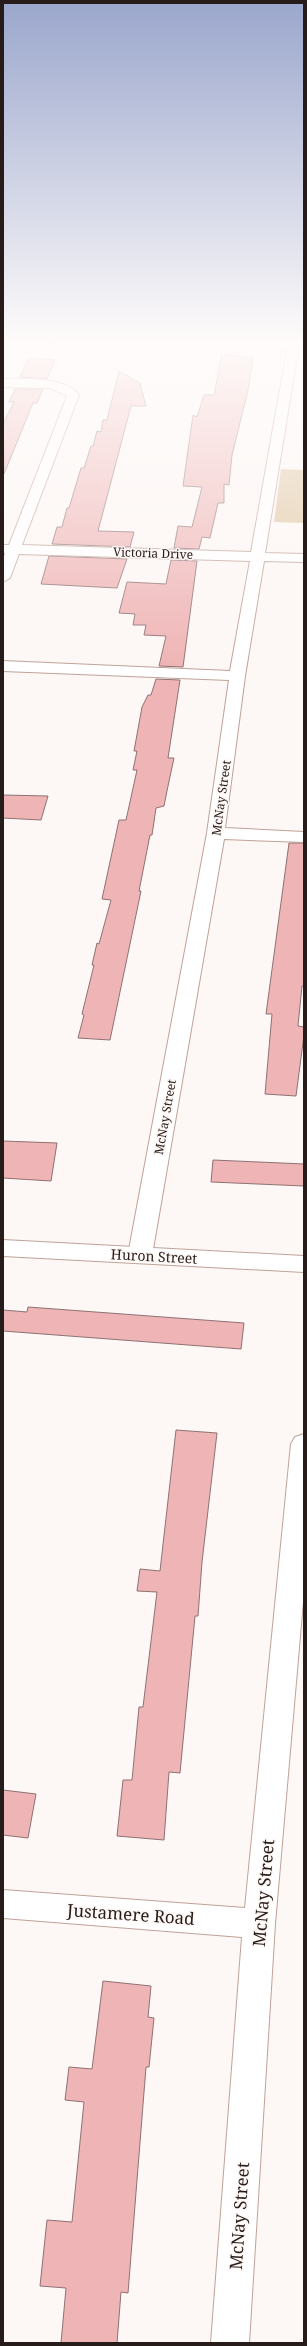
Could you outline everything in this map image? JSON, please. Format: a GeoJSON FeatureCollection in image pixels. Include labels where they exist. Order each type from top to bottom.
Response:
{"type":"FeatureCollection","features":[{"type":"Feature","properties":{"kind":"street"},"geometry":{"type":"LineString","coordinates":[[3,578],[8,549],[50,449]]}},
{"type":"Feature","properties":{"kind":"street","name":"McNay Street"},"geometry":{"type":"LineString","coordinates":[[140,1255],[216,833],[237,676],[256,557],[277,449]]}},
{"type":"Feature","properties":{"kind":"street","name":"Victoria Drive"},"geometry":{"type":"LineString","coordinates":[[8,549],[304,558]]}},
{"type":"Feature","properties":{"kind":"street"},"geometry":{"type":"LineString","coordinates":[[3,666],[237,676]]}},
{"type":"Feature","properties":{"kind":"street"},"geometry":{"type":"LineString","coordinates":[[216,833],[304,837]]}},
{"type":"Feature","properties":{"kind":"street","name":"Huron Street"},"geometry":{"type":"LineString","coordinates":[[3,1248],[304,1264]]}},
{"type":"Feature","properties":{"kind":"street","name":"McNay Street"},"geometry":{"type":"LineString","coordinates":[[230,2343],[259,1924],[304,1444]]}},
{"type":"Feature","properties":{"kind":"street","name":"Justamere Road"},"geometry":{"type":"LineString","coordinates":[[3,1904],[259,1924]]}},
{"type":"Feature","properties":{"kind":"shaded area"},"geometry":{"type":"Polygon","coordinates":[[[281,469],[304,470],[304,523],[274,522],[281,469]]]}},
{"type":"Feature","properties":{"kind":"building"},"geometry":{"type":"Polygon","coordinates":[[[4,449],[14,449],[4,474],[4,449]]]}},
{"type":"Feature","properties":{"kind":"building"},"geometry":{"type":"Polygon","coordinates":[[[90,449],[120,449],[98,531],[134,532],[130,547],[52,544],[57,527],[62,527],[81,468],[84,468],[90,449]]]}},
{"type":"Feature","properties":{"kind":"building"},"geometry":{"type":"Polygon","coordinates":[[[188,449],[233,449],[229,485],[224,484],[224,503],[218,503],[210,538],[202,537],[199,549],[174,548],[178,526],[192,527],[202,487],[183,486],[188,449]]]}},
{"type":"Feature","properties":{"kind":"building"},"geometry":{"type":"Polygon","coordinates":[[[49,556],[127,559],[117,588],[41,584],[49,556]]]}},
{"type":"Feature","properties":{"kind":"building"},"geometry":{"type":"Polygon","coordinates":[[[171,560],[197,561],[183,667],[159,666],[166,636],[144,635],[146,625],[133,625],[135,614],[119,613],[127,582],[166,584],[171,560]]]}},
{"type":"Feature","properties":{"kind":"building"},"geometry":{"type":"Polygon","coordinates":[[[156,679],[180,680],[168,758],[174,758],[164,806],[156,808],[152,835],[150,835],[139,891],[141,891],[110,1040],[78,1038],[84,1015],[82,1014],[94,965],[92,965],[97,943],[99,944],[111,900],[102,899],[119,820],[126,820],[137,770],[133,770],[137,751],[134,751],[142,707],[148,695],[151,695],[156,679]]]}},
{"type":"Feature","properties":{"kind":"building"},"geometry":{"type":"Polygon","coordinates":[[[3,795],[48,796],[41,820],[3,818],[3,795]]]}},
{"type":"Feature","properties":{"kind":"building"},"geometry":{"type":"Polygon","coordinates":[[[289,843],[304,843],[304,986],[302,986],[298,1026],[304,1027],[304,1035],[296,1096],[265,1094],[272,1014],[266,1014],[289,843]]]}},
{"type":"Feature","properties":{"kind":"building"},"geometry":{"type":"Polygon","coordinates":[[[3,1141],[57,1143],[51,1181],[3,1178],[3,1141]]]}},
{"type":"Feature","properties":{"kind":"building"},"geometry":{"type":"Polygon","coordinates":[[[213,1160],[304,1164],[304,1186],[211,1182],[213,1160]]]}},
{"type":"Feature","properties":{"kind":"building"},"geometry":{"type":"Polygon","coordinates":[[[28,1307],[244,1323],[241,1349],[3,1331],[3,1310],[27,1312],[28,1307]]]}},
{"type":"Feature","properties":{"kind":"building"},"geometry":{"type":"Polygon","coordinates":[[[176,1430],[217,1433],[202,1562],[198,1616],[195,1616],[180,1773],[169,1772],[164,1840],[117,1836],[123,1780],[132,1780],[139,1707],[143,1707],[157,1592],[137,1591],[140,1569],[160,1571],[176,1430]]]}},
{"type":"Feature","properties":{"kind":"building"},"geometry":{"type":"Polygon","coordinates":[[[3,1790],[36,1794],[28,1838],[3,1835],[3,1790]]]}},
{"type":"Feature","properties":{"kind":"building"},"geometry":{"type":"Polygon","coordinates":[[[103,1981],[151,1986],[148,2017],[154,2018],[149,2067],[146,2067],[128,2293],[121,2292],[117,2343],[61,2343],[66,2288],[40,2286],[47,2220],[72,2222],[84,2102],[65,2100],[69,2067],[92,2069],[103,1981]]]}}]}
